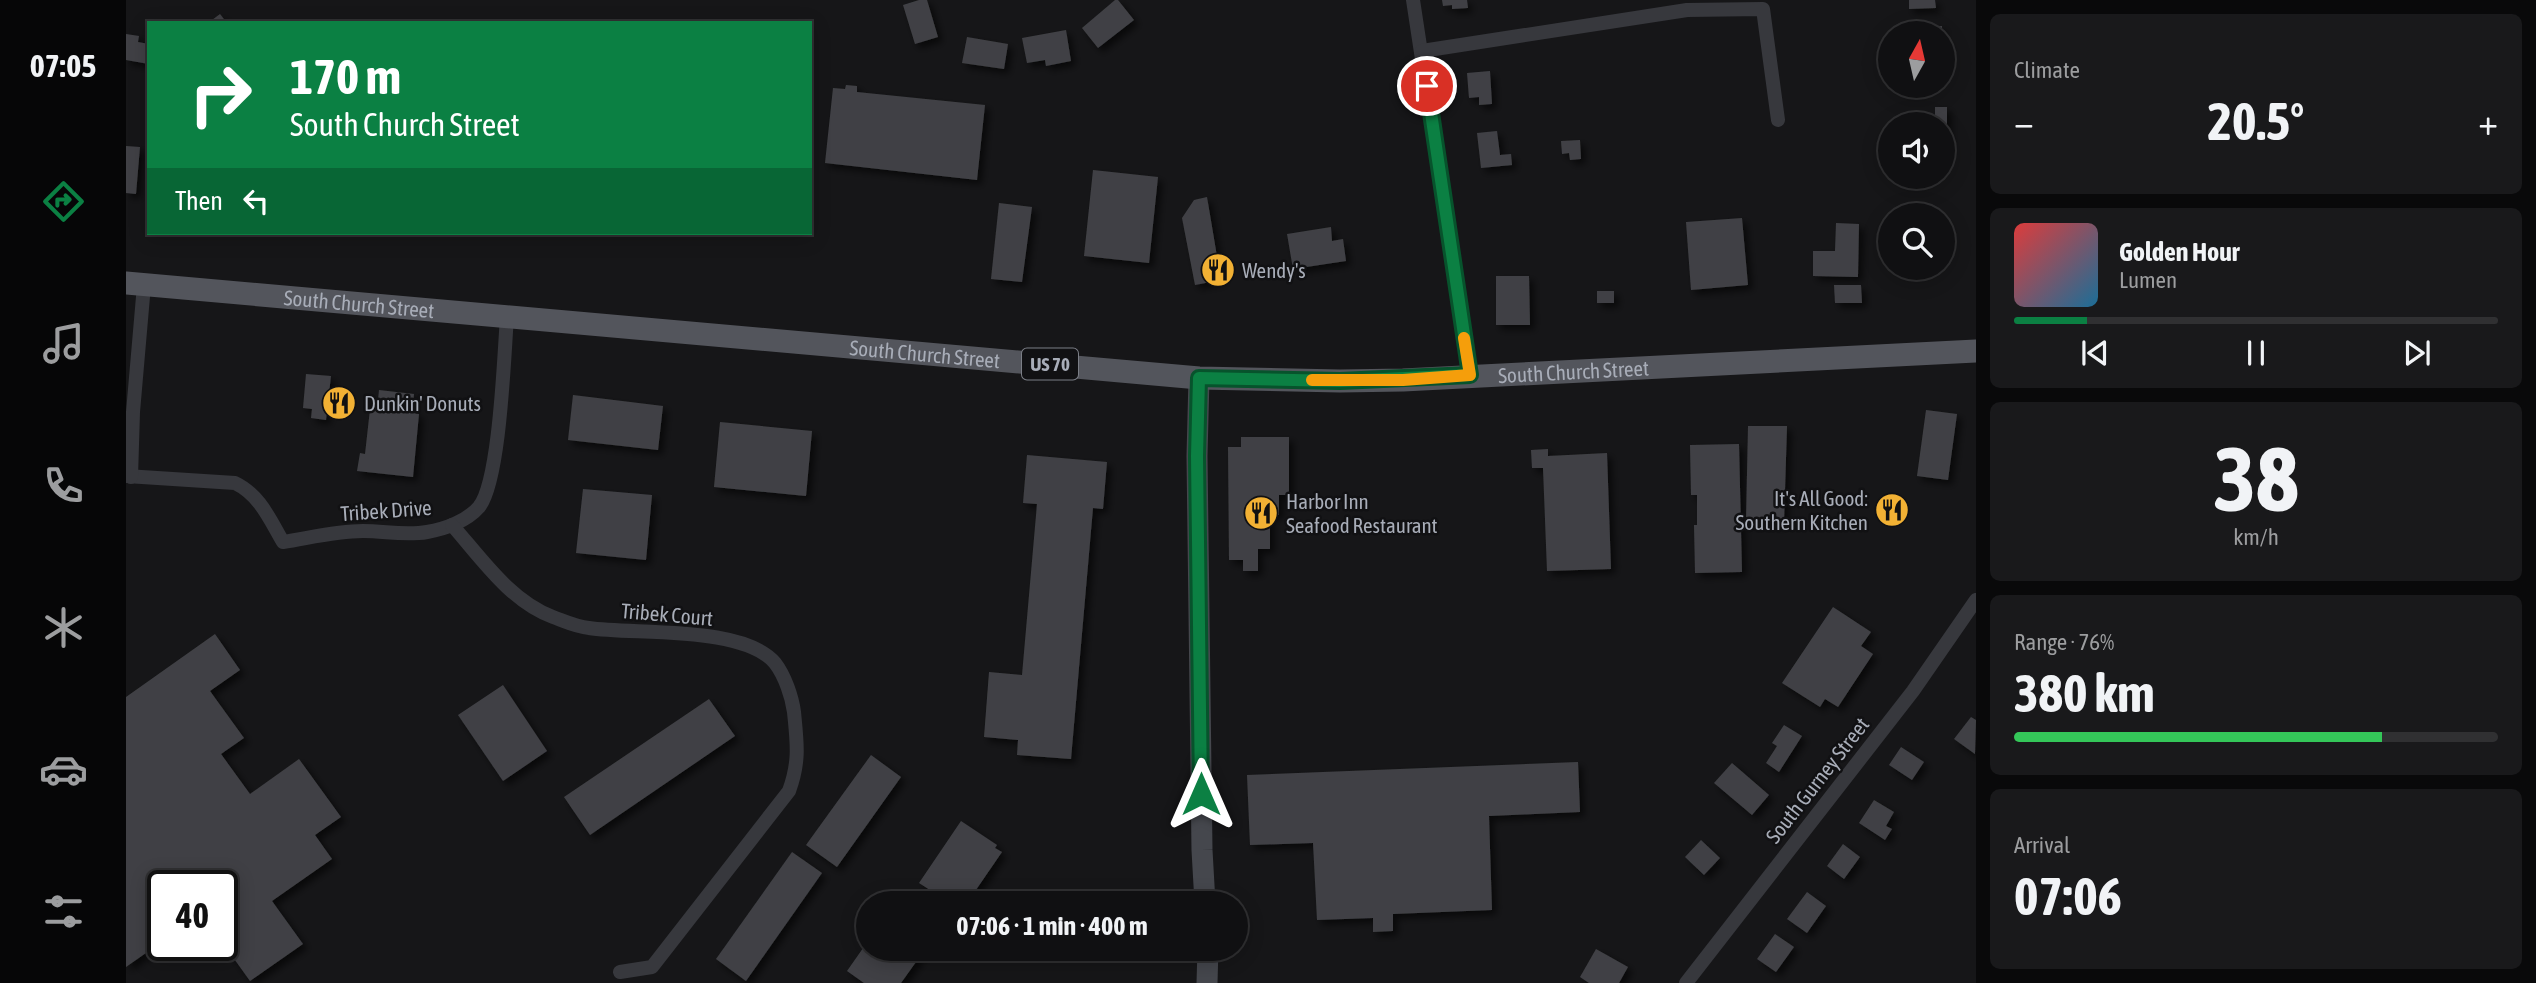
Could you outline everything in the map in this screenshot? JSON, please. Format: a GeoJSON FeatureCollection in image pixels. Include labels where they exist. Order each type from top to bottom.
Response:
{"type":"FeatureCollection","features":[{"type":"Feature","properties":{"kind":"main road","name":"South Church Street"},"geometry":{"type":"LineString","coordinates":[[135,284],[1199,378],[1340,381],[1976,351]]}},
{"type":"Feature","properties":{"kind":"street"},"geometry":{"type":"LineString","coordinates":[[1413,0],[1470,375]]}},
{"type":"Feature","properties":{"kind":"street"},"geometry":{"type":"LineString","coordinates":[[1422,51],[1686,5],[1763,9],[1778,120]]}},
{"type":"Feature","properties":{"kind":"street"},"geometry":{"type":"LineString","coordinates":[[128,477],[135,284]]}},
{"type":"Feature","properties":{"kind":"street","name":"Tribek Drive"},"geometry":{"type":"LineString","coordinates":[[128,477],[235,484],[246,489],[258,500],[283,542],[362,531],[416,533],[452,524],[468,517],[481,505],[492,477],[507,317]]}},
{"type":"Feature","properties":{"kind":"street"},"geometry":{"type":"LineString","coordinates":[[1199,378],[1197,456],[1205,891]]}},
{"type":"Feature","properties":{"kind":"street","name":"Tribek Court"},"geometry":{"type":"LineString","coordinates":[[452,524],[522,601],[550,616],[587,628],[700,634],[754,648],[775,663],[792,697],[797,770],[789,791],[652,967],[620,972]]}},
{"type":"Feature","properties":{"kind":"street","name":"South Gurney Street"},"geometry":{"type":"LineString","coordinates":[[1686,983],[1913,691],[1976,600]]}},
{"type":"Feature","properties":{"kind":"street"},"geometry":{"type":"LineString","coordinates":[[1207,983],[1208,961]]}},
{"type":"Feature","properties":{"kind":"building"},"geometry":{"type":"Polygon","coordinates":[[[927,0],[938,37],[915,44],[903,5],[927,0]]]}},
{"type":"Feature","properties":{"kind":"building"},"geometry":{"type":"Polygon","coordinates":[[[1118,0],[1134,20],[1098,48],[1082,28],[1118,0]]]}},
{"type":"Feature","properties":{"kind":"building"},"geometry":{"type":"Polygon","coordinates":[[[1442,0],[1467,0],[1468,8],[1452,9],[1452,5],[1443,6],[1442,0]]]}},
{"type":"Feature","properties":{"kind":"building"},"geometry":{"type":"Polygon","coordinates":[[[1909,0],[1935,0],[1936,8],[1909,9],[1909,0]]]}},
{"type":"Feature","properties":{"kind":"building"},"geometry":{"type":"Polygon","coordinates":[[[220,14],[225,21],[211,21],[220,14]]]}},
{"type":"Feature","properties":{"kind":"building"},"geometry":{"type":"Polygon","coordinates":[[[1066,30],[1071,61],[1046,66],[1045,60],[1027,63],[1022,38],[1066,30]]]}},
{"type":"Feature","properties":{"kind":"building"},"geometry":{"type":"Polygon","coordinates":[[[126,34],[139,36],[138,42],[147,44],[147,64],[126,60],[126,34]]]}},
{"type":"Feature","properties":{"kind":"building"},"geometry":{"type":"Polygon","coordinates":[[[967,37],[1008,44],[1004,69],[962,63],[967,37]]]}},
{"type":"Feature","properties":{"kind":"building"},"geometry":{"type":"Polygon","coordinates":[[[1490,71],[1492,104],[1479,105],[1479,97],[1469,98],[1467,73],[1490,71]]]}},
{"type":"Feature","properties":{"kind":"building"},"geometry":{"type":"Polygon","coordinates":[[[846,85],[857,86],[857,92],[985,105],[977,180],[825,163],[833,88],[845,89],[846,85]]]}},
{"type":"Feature","properties":{"kind":"building"},"geometry":{"type":"Polygon","coordinates":[[[1935,107],[1947,107],[1947,112],[1935,112],[1935,107]]]}},
{"type":"Feature","properties":{"kind":"building"},"geometry":{"type":"Polygon","coordinates":[[[1497,131],[1500,155],[1511,154],[1512,165],[1481,168],[1477,133],[1497,131]]]}},
{"type":"Feature","properties":{"kind":"building"},"geometry":{"type":"Polygon","coordinates":[[[1580,140],[1581,159],[1570,160],[1569,153],[1562,154],[1561,141],[1580,140]]]}},
{"type":"Feature","properties":{"kind":"building"},"geometry":{"type":"Polygon","coordinates":[[[126,146],[140,147],[136,194],[126,193],[126,146]]]}},
{"type":"Feature","properties":{"kind":"building"},"geometry":{"type":"Polygon","coordinates":[[[1093,170],[1158,177],[1149,263],[1084,256],[1093,170]]]}},
{"type":"Feature","properties":{"kind":"building"},"geometry":{"type":"Polygon","coordinates":[[[1207,197],[1221,280],[1195,285],[1182,218],[1194,200],[1207,197]]]}},
{"type":"Feature","properties":{"kind":"building"},"geometry":{"type":"Polygon","coordinates":[[[999,203],[1032,207],[1022,282],[991,279],[999,203]]]}},
{"type":"Feature","properties":{"kind":"building"},"geometry":{"type":"Polygon","coordinates":[[[1742,218],[1748,285],[1691,290],[1686,222],[1742,218]]]}},
{"type":"Feature","properties":{"kind":"building"},"geometry":{"type":"Polygon","coordinates":[[[1836,223],[1859,224],[1858,277],[1813,276],[1813,251],[1835,251],[1836,223]]]}},
{"type":"Feature","properties":{"kind":"building"},"geometry":{"type":"Polygon","coordinates":[[[1331,227],[1332,241],[1343,239],[1346,261],[1293,269],[1287,234],[1331,227]]]}},
{"type":"Feature","properties":{"kind":"building"},"geometry":{"type":"Polygon","coordinates":[[[1496,276],[1529,276],[1530,325],[1496,325],[1496,276]]]}},
{"type":"Feature","properties":{"kind":"building"},"geometry":{"type":"Polygon","coordinates":[[[1834,285],[1861,285],[1862,303],[1835,303],[1834,285]]]}},
{"type":"Feature","properties":{"kind":"building"},"geometry":{"type":"Polygon","coordinates":[[[1597,291],[1614,291],[1614,303],[1597,303],[1597,291]]]}},
{"type":"Feature","properties":{"kind":"building"},"geometry":{"type":"Polygon","coordinates":[[[306,374],[331,376],[326,420],[311,418],[312,409],[303,408],[306,374]]]}},
{"type":"Feature","properties":{"kind":"building"},"geometry":{"type":"Polygon","coordinates":[[[379,390],[414,394],[412,413],[419,414],[413,477],[357,471],[360,453],[365,454],[370,409],[377,410],[379,390]]]}},
{"type":"Feature","properties":{"kind":"building"},"geometry":{"type":"Polygon","coordinates":[[[573,395],[663,406],[658,450],[568,440],[573,395]]]}},
{"type":"Feature","properties":{"kind":"building"},"geometry":{"type":"Polygon","coordinates":[[[1926,410],[1957,414],[1948,480],[1917,476],[1926,410]]]}},
{"type":"Feature","properties":{"kind":"building"},"geometry":{"type":"Polygon","coordinates":[[[720,422],[812,431],[806,496],[714,487],[720,422]]]}},
{"type":"Feature","properties":{"kind":"building"},"geometry":{"type":"Polygon","coordinates":[[[1748,426],[1787,426],[1784,523],[1746,522],[1748,426]]]}},
{"type":"Feature","properties":{"kind":"building"},"geometry":{"type":"Polygon","coordinates":[[[1241,437],[1289,437],[1289,495],[1279,495],[1279,515],[1270,515],[1270,549],[1258,549],[1258,571],[1243,571],[1243,560],[1229,560],[1228,447],[1241,447],[1241,437]]]}},
{"type":"Feature","properties":{"kind":"building"},"geometry":{"type":"Polygon","coordinates":[[[1739,444],[1742,572],[1695,573],[1694,525],[1697,525],[1697,495],[1691,495],[1690,445],[1739,444]]]}},
{"type":"Feature","properties":{"kind":"building"},"geometry":{"type":"Polygon","coordinates":[[[1548,449],[1548,456],[1607,453],[1611,569],[1547,571],[1543,468],[1532,468],[1531,450],[1548,449]]]}},
{"type":"Feature","properties":{"kind":"building"},"geometry":{"type":"Polygon","coordinates":[[[1027,455],[1107,462],[1103,509],[1093,508],[1071,759],[1017,755],[1018,740],[984,737],[989,672],[1022,675],[1037,504],[1023,503],[1027,455]]]}},
{"type":"Feature","properties":{"kind":"building"},"geometry":{"type":"Polygon","coordinates":[[[583,489],[652,495],[646,560],[576,553],[583,489]]]}},
{"type":"Feature","properties":{"kind":"building"},"geometry":{"type":"Polygon","coordinates":[[[1833,607],[1871,632],[1861,646],[1873,654],[1838,707],[1825,699],[1820,707],[1782,683],[1833,607]]]}},
{"type":"Feature","properties":{"kind":"building"},"geometry":{"type":"Polygon","coordinates":[[[215,634],[240,670],[210,691],[244,738],[221,754],[250,794],[299,759],[341,817],[315,835],[332,859],[272,901],[303,944],[250,981],[236,961],[238,961],[238,870],[147,870],[147,952],[126,967],[126,697],[215,634]]]}},
{"type":"Feature","properties":{"kind":"building"},"geometry":{"type":"Polygon","coordinates":[[[503,685],[547,751],[503,781],[458,715],[503,685]]]}},
{"type":"Feature","properties":{"kind":"building"},"geometry":{"type":"Polygon","coordinates":[[[709,699],[735,736],[590,835],[564,797],[709,699]]]}},
{"type":"Feature","properties":{"kind":"building"},"geometry":{"type":"Polygon","coordinates":[[[1971,717],[1976,720],[1975,754],[1954,739],[1971,717]]]}},
{"type":"Feature","properties":{"kind":"building"},"geometry":{"type":"Polygon","coordinates":[[[1784,725],[1802,736],[1779,772],[1766,763],[1777,746],[1772,743],[1784,725]]]}},
{"type":"Feature","properties":{"kind":"building"},"geometry":{"type":"Polygon","coordinates":[[[1901,747],[1924,762],[1912,780],[1889,765],[1901,747]]]}},
{"type":"Feature","properties":{"kind":"building"},"geometry":{"type":"Polygon","coordinates":[[[871,755],[901,777],[837,867],[806,845],[871,755]]]}},
{"type":"Feature","properties":{"kind":"building"},"geometry":{"type":"Polygon","coordinates":[[[1578,762],[1580,812],[1489,816],[1492,910],[1393,914],[1393,931],[1373,932],[1373,918],[1317,920],[1313,843],[1250,845],[1247,775],[1578,762]]]}},
{"type":"Feature","properties":{"kind":"building"},"geometry":{"type":"Polygon","coordinates":[[[1732,763],[1769,795],[1752,815],[1714,783],[1732,763]]]}},
{"type":"Feature","properties":{"kind":"building"},"geometry":{"type":"Polygon","coordinates":[[[1874,800],[1894,812],[1886,826],[1892,829],[1885,840],[1859,823],[1874,800]]]}},
{"type":"Feature","properties":{"kind":"building"},"geometry":{"type":"Polygon","coordinates":[[[961,821],[997,845],[995,848],[1002,852],[975,891],[931,891],[919,883],[961,821]]]}},
{"type":"Feature","properties":{"kind":"building"},"geometry":{"type":"Polygon","coordinates":[[[1701,840],[1720,858],[1704,875],[1685,857],[1701,840]]]}},
{"type":"Feature","properties":{"kind":"building"},"geometry":{"type":"Polygon","coordinates":[[[1843,844],[1860,857],[1844,879],[1827,866],[1843,844]]]}},
{"type":"Feature","properties":{"kind":"building"},"geometry":{"type":"Polygon","coordinates":[[[792,852],[822,873],[746,981],[716,959],[792,852]]]}},
{"type":"Feature","properties":{"kind":"building"},"geometry":{"type":"Polygon","coordinates":[[[1807,892],[1826,906],[1807,933],[1787,919],[1807,892]]]}},
{"type":"Feature","properties":{"kind":"building"},"geometry":{"type":"Polygon","coordinates":[[[1775,934],[1794,947],[1776,972],[1757,959],[1775,934]]]}},
{"type":"Feature","properties":{"kind":"building"},"geometry":{"type":"Polygon","coordinates":[[[1596,949],[1628,967],[1619,983],[1589,983],[1580,977],[1596,949]]]}},
{"type":"Feature","properties":{"kind":"building"},"geometry":{"type":"Polygon","coordinates":[[[856,958],[856,961],[917,961],[901,983],[864,983],[847,971],[856,958]]]}},
{"type":"Feature","properties":{"kind":"slow traffic"},"geometry":{"type":"LineString","coordinates":[[1312,380],[1403,380],[1470,375],[1464,338]]}},
{"type":"Feature","properties":{"kind":"place","name":"Wendy's"},"geometry":{"type":"Point","coordinates":[1218,270]}},
{"type":"Feature","properties":{"kind":"place","name":"Dunkin' Donuts"},"geometry":{"type":"Point","coordinates":[339,403]}},
{"type":"Feature","properties":{"kind":"place","name":"It's All Good: Southern Kitchen"},"geometry":{"type":"Point","coordinates":[1892,510]}},
{"type":"Feature","properties":{"kind":"place","name":"Harbor Inn Seafood Restaurant"},"geometry":{"type":"Point","coordinates":[1261,513]}},
{"type":"Feature","properties":{"kind":"route"},"geometry":{"type":"LineString","coordinates":[[1201,794],[1197,456],[1199,378],[1340,381],[1470,375],[1427,86]]}}]}
